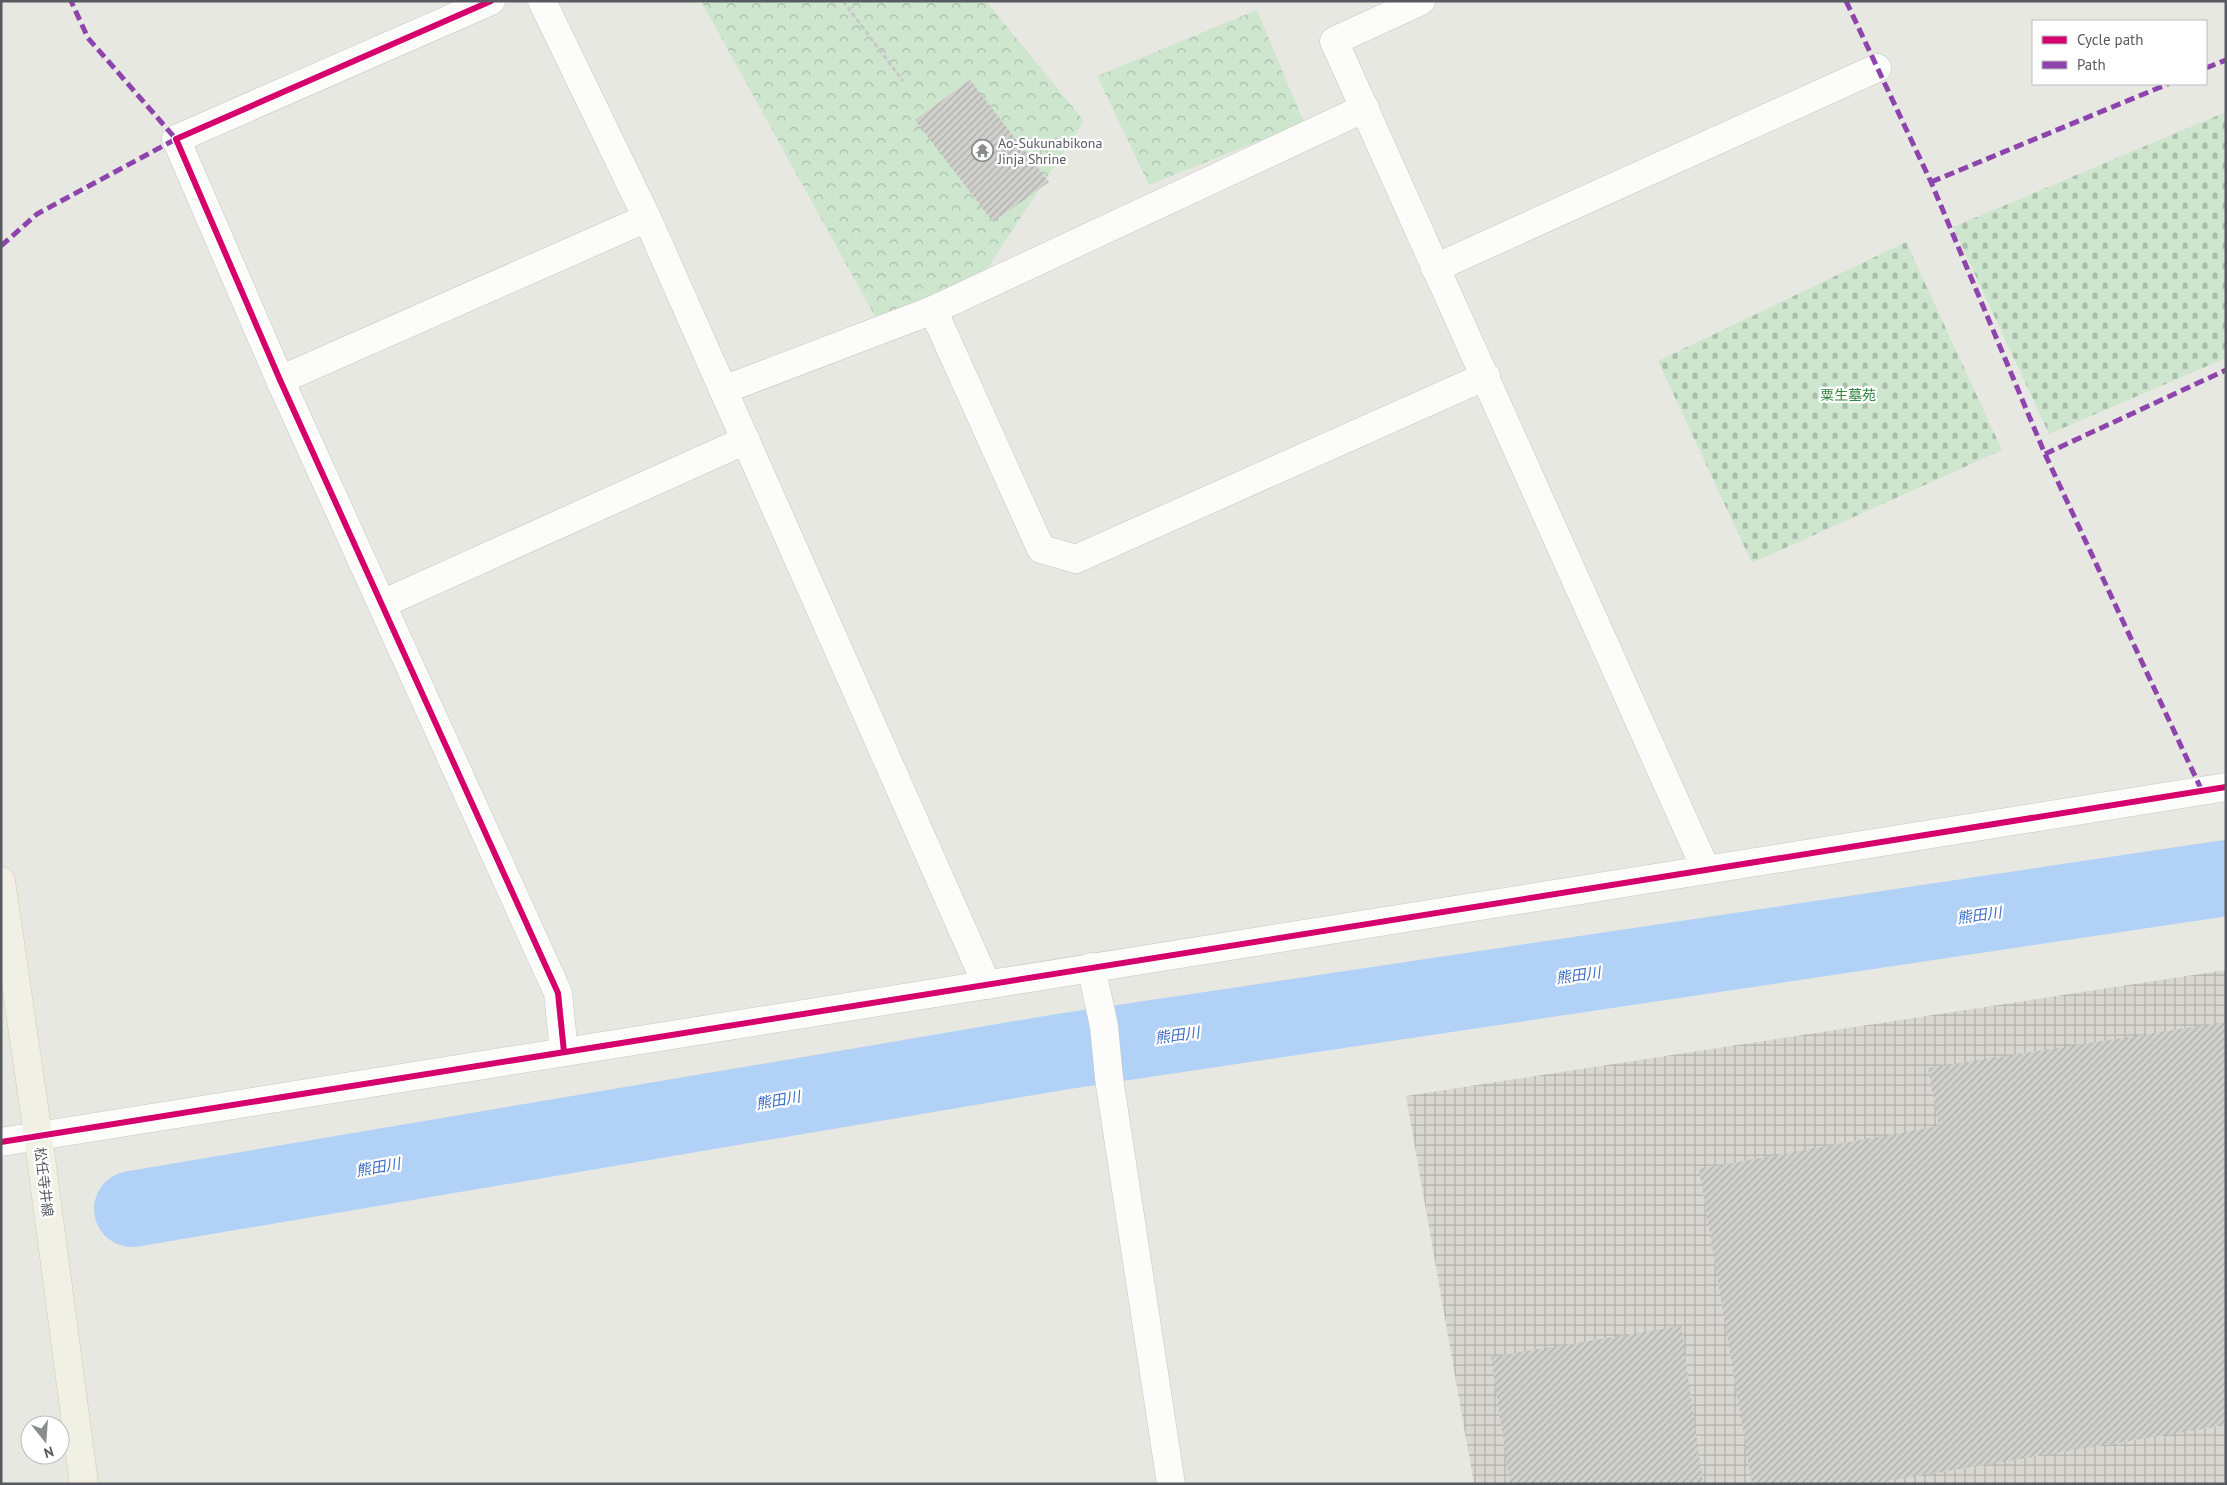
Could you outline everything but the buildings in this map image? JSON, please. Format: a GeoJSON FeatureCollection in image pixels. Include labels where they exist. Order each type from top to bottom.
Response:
{"type":"FeatureCollection","features":[{"type":"Feature","properties":{"kind":"main road","name":"松任寺井線"},"geometry":{"type":"LineString","coordinates":[[1,881],[38,1135],[84,1484]]}},
{"type":"Feature","properties":{"kind":"street"},"geometry":{"type":"LineString","coordinates":[[491,1],[176,139],[280,380],[558,993],[564,1052]]}},
{"type":"Feature","properties":{"kind":"street"},"geometry":{"type":"LineString","coordinates":[[542,1],[647,218],[987,985]]}},
{"type":"Feature","properties":{"kind":"street"},"geometry":{"type":"LineString","coordinates":[[1422,1],[1334,41],[1435,268],[1486,376],[1706,870]]}},
{"type":"Feature","properties":{"kind":"street"},"geometry":{"type":"LineString","coordinates":[[1435,268],[1877,68]]}},
{"type":"Feature","properties":{"kind":"street"},"geometry":{"type":"LineString","coordinates":[[723,390],[933,310],[1365,108]]}},
{"type":"Feature","properties":{"kind":"street"},"geometry":{"type":"LineString","coordinates":[[280,380],[647,218]]}},
{"type":"Feature","properties":{"kind":"street"},"geometry":{"type":"LineString","coordinates":[[933,310],[1041,549],[1076,559],[1486,376]]}},
{"type":"Feature","properties":{"kind":"street"},"geometry":{"type":"LineString","coordinates":[[382,604],[746,440]]}},
{"type":"Feature","properties":{"kind":"street"},"geometry":{"type":"LineString","coordinates":[[1,1142],[2226,787]]}},
{"type":"Feature","properties":{"kind":"street"},"geometry":{"type":"LineString","coordinates":[[1091,967],[1104,1026],[1109,1078],[1171,1484]]}},
{"type":"Feature","properties":{"kind":"path"},"geometry":{"type":"LineString","coordinates":[[843,1],[904,81]]}},
{"type":"Feature","properties":{"kind":"shaded area"},"geometry":{"type":"Polygon","coordinates":[[[2226,970],[2226,1484],[1474,1484],[1406,1096],[2226,970]]]}},
{"type":"Feature","properties":{"kind":"green space"},"geometry":{"type":"Polygon","coordinates":[[[701,1],[986,1],[1084,121],[979,281],[876,318],[701,1]]]}},
{"type":"Feature","properties":{"kind":"green space"},"geometry":{"type":"Polygon","coordinates":[[[1257,10],[1304,123],[1149,185],[1097,76],[1257,10]]]}},
{"type":"Feature","properties":{"kind":"green space"},"geometry":{"type":"Polygon","coordinates":[[[2226,112],[2226,358],[2049,434],[1953,227],[2226,112]]]}},
{"type":"Feature","properties":{"kind":"green space","name":"粟生墓苑"},"geometry":{"type":"Polygon","coordinates":[[[1906,242],[2002,450],[1752,563],[1658,361],[1906,242]]]}},
{"type":"Feature","properties":{"kind":"waterway","name":"熊田川"},"geometry":{"type":"LineString","coordinates":[[132,1209],[1060,1052],[2226,878]]}},
{"type":"Feature","properties":{"kind":"marked path"},"geometry":{"type":"LineString","coordinates":[[1,246],[37,214],[176,139],[88,38],[71,1]]}},
{"type":"Feature","properties":{"kind":"marked path"},"geometry":{"type":"LineString","coordinates":[[1846,1],[1931,182],[2045,454],[2202,791]]}},
{"type":"Feature","properties":{"kind":"marked path"},"geometry":{"type":"LineString","coordinates":[[2207,68],[2226,60]]}},
{"type":"Feature","properties":{"kind":"marked path"},"geometry":{"type":"LineString","coordinates":[[1931,182],[2166,85]]}},
{"type":"Feature","properties":{"kind":"marked path"},"geometry":{"type":"LineString","coordinates":[[2045,454],[2226,370]]}},
{"type":"Feature","properties":{"kind":"cycle path"},"geometry":{"type":"LineString","coordinates":[[491,1],[176,139],[280,380],[558,993],[564,1052]]}},
{"type":"Feature","properties":{"kind":"cycle path"},"geometry":{"type":"LineString","coordinates":[[1,1142],[2226,787]]}},
{"type":"Feature","properties":{"kind":"place","name":"Ao-Sukunabikona Jinja Shrine"},"geometry":{"type":"Point","coordinates":[982,151]}}]}
